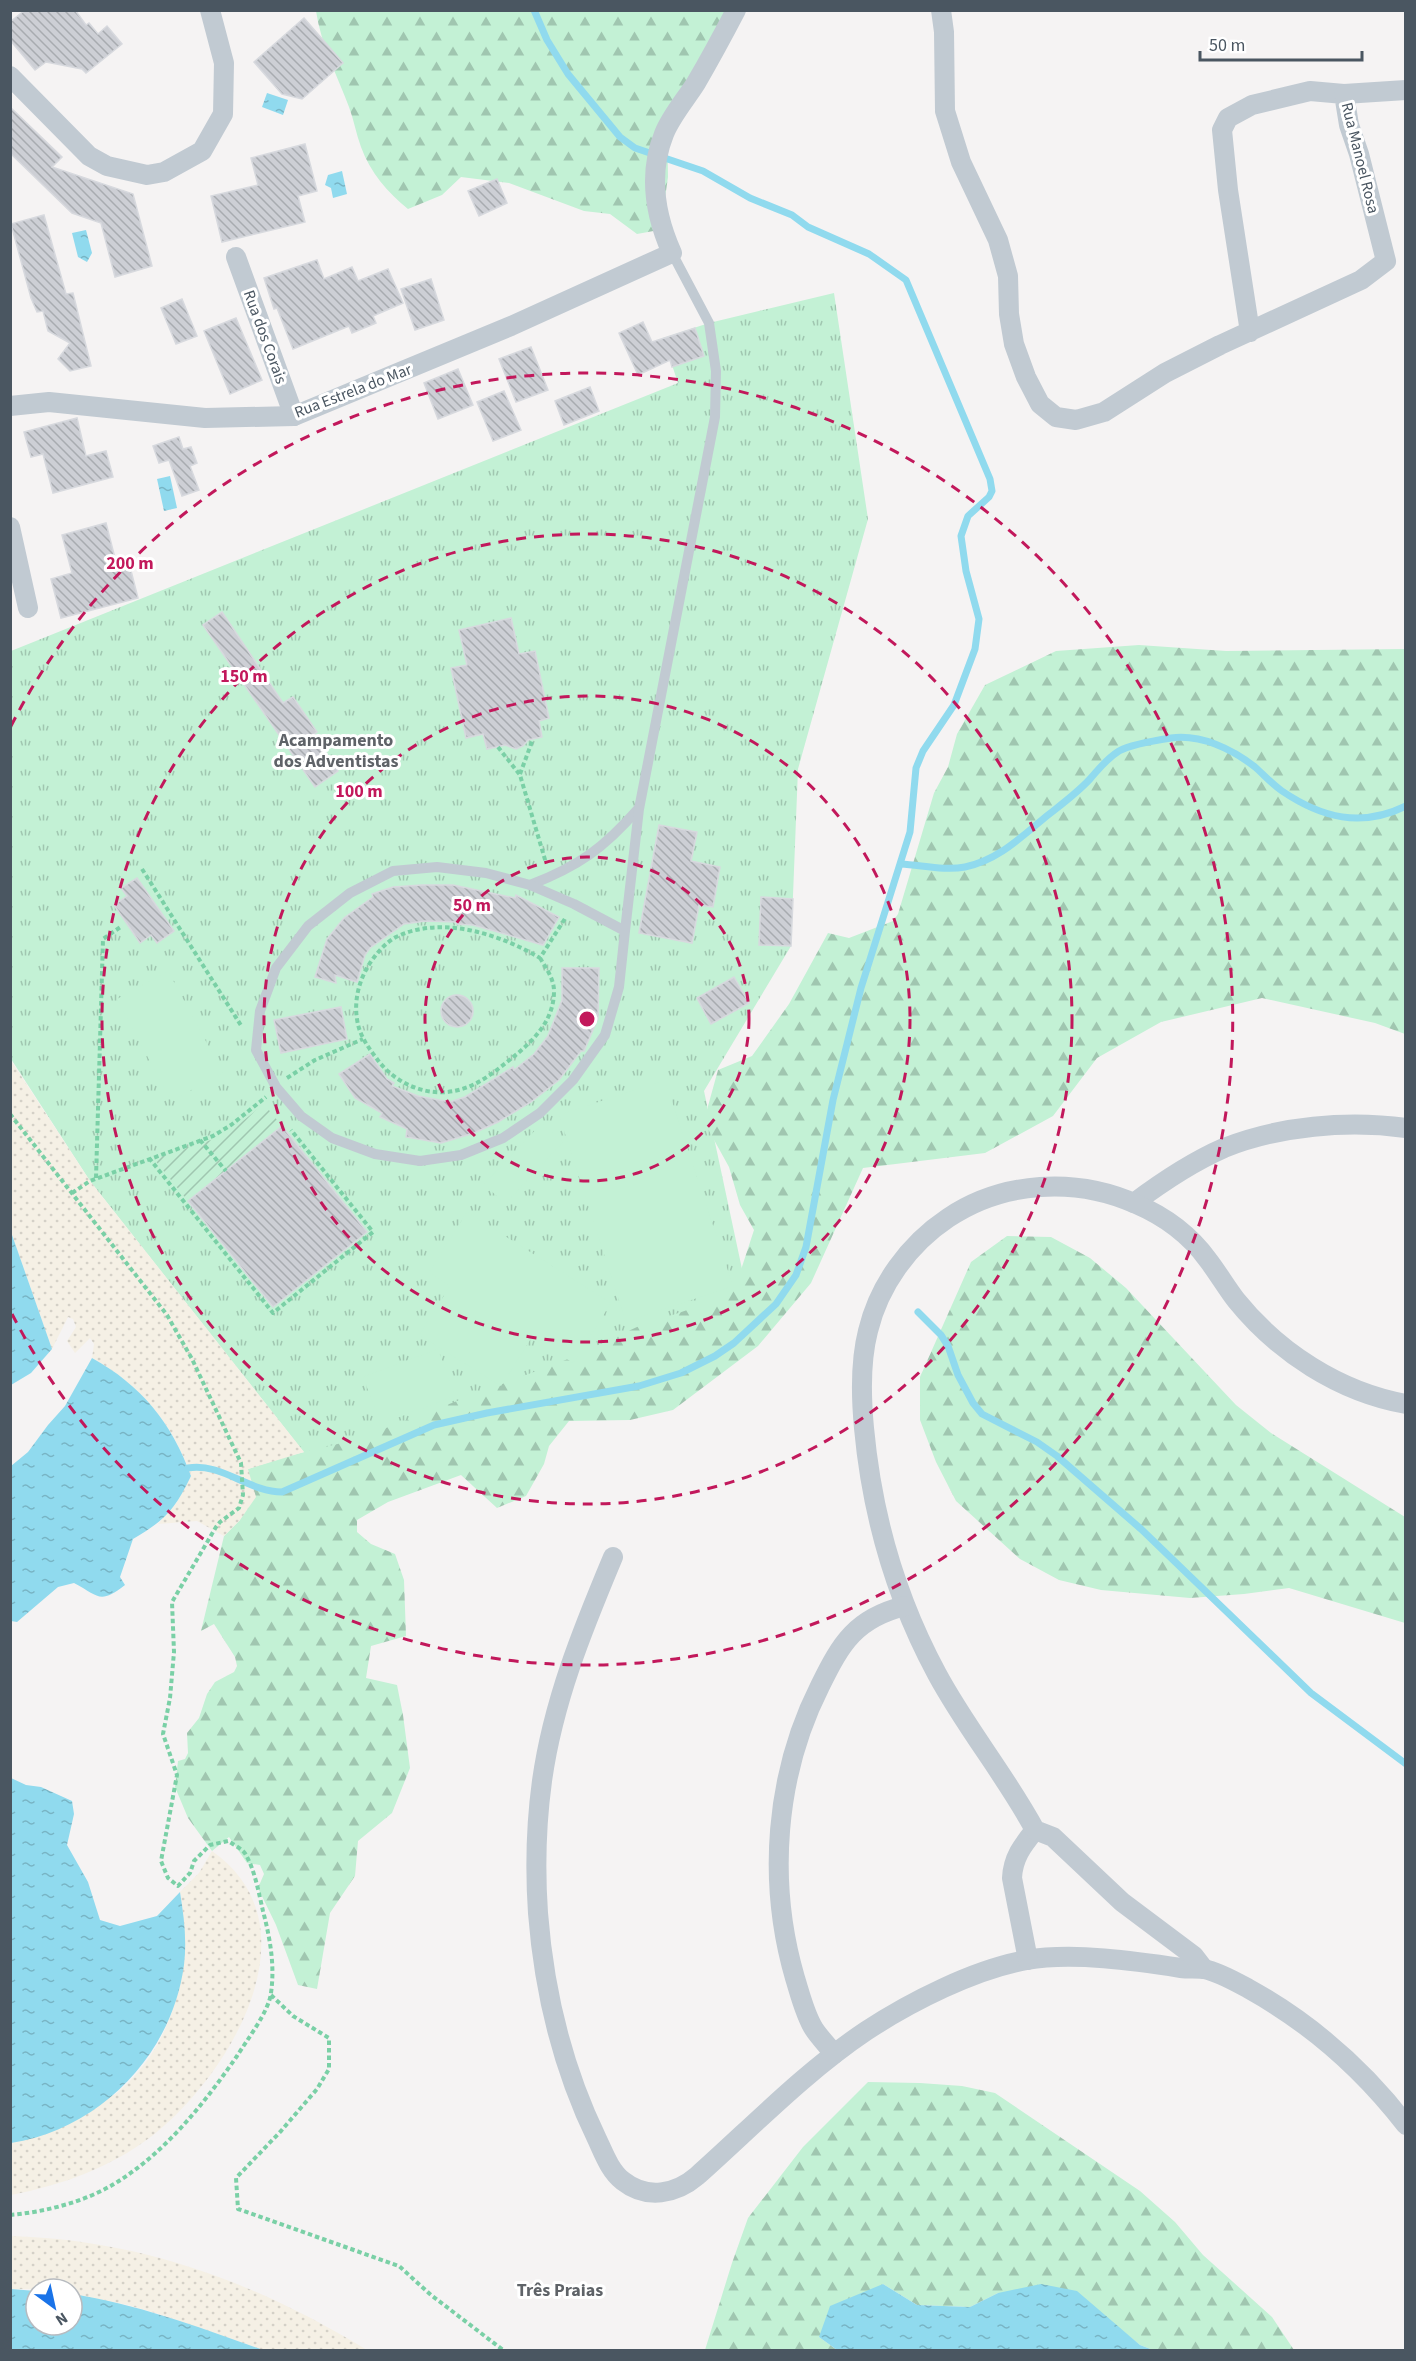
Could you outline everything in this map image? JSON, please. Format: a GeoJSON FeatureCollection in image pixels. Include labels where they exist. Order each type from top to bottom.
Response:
{"type":"FeatureCollection","features":[{"type":"Feature","properties":{"kind":"street"},"geometry":{"type":"LineString","coordinates":[[10,76],[89,156],[107,166],[147,175],[164,172],[202,151],[223,114],[224,63],[210,10]]}},
{"type":"Feature","properties":{"kind":"street"},"geometry":{"type":"LineString","coordinates":[[672,254],[662,230],[656,200],[655,166],[665,132],[696,83],[736,10]]}},
{"type":"Feature","properties":{"kind":"street","name":"Rua Manoel Rosa"},"geometry":{"type":"LineString","coordinates":[[941,10],[944,32],[945,111],[961,162],[998,240],[1008,276],[1009,314],[1014,344],[1026,377],[1040,404],[1056,417],[1076,420],[1104,412],[1165,373],[1361,280],[1386,261],[1359,154],[1349,125],[1344,94],[1310,92],[1252,105],[1228,118],[1222,130],[1228,190],[1250,332]]}},
{"type":"Feature","properties":{"kind":"street"},"geometry":{"type":"LineString","coordinates":[[1344,94],[1406,90]]}},
{"type":"Feature","properties":{"kind":"street","name":"Rua Estrela do Mar"},"geometry":{"type":"LineString","coordinates":[[10,406],[49,402],[204,418],[294,416],[512,326],[672,254]]}},
{"type":"Feature","properties":{"kind":"street","name":"Rua dos Corais"},"geometry":{"type":"LineString","coordinates":[[236,257],[294,416]]}},
{"type":"Feature","properties":{"kind":"street"},"geometry":{"type":"LineString","coordinates":[[10,527],[28,608]]}},
{"type":"Feature","properties":{"kind":"street"},"geometry":{"type":"LineString","coordinates":[[1134,1203],[1187,1167],[1225,1148],[1259,1137],[1331,1126],[1368,1125],[1406,1128]]}},
{"type":"Feature","properties":{"kind":"street"},"geometry":{"type":"LineString","coordinates":[[1204,1969],[1194,1956],[1122,1902],[1053,1837],[1035,1830],[1017,1797],[939,1677],[905,1606],[892,1569],[877,1513],[866,1454],[863,1414],[864,1351],[876,1306],[886,1285],[914,1247],[931,1231],[970,1206],[992,1196],[1032,1188],[1064,1186],[1096,1191],[1134,1203],[1158,1215],[1181,1231],[1208,1259],[1235,1299],[1253,1320],[1297,1358],[1347,1386],[1406,1404]]}},
{"type":"Feature","properties":{"kind":"street"},"geometry":{"type":"LineString","coordinates":[[613,1557],[574,1652],[560,1694],[550,1737],[538,1825],[536,1868],[542,1955],[560,2039],[588,2121],[607,2160],[622,2181],[646,2192],[668,2192],[689,2183],[834,2054],[867,2030],[939,1990],[988,1971],[1028,1960],[1110,1959],[1204,1969],[1247,1988],[1303,2022],[1360,2070],[1406,2125]]}},
{"type":"Feature","properties":{"kind":"street"},"geometry":{"type":"LineString","coordinates":[[834,2054],[813,2027],[794,1971],[783,1925],[779,1854],[785,1790],[802,1727],[835,1655],[843,1643],[864,1623],[905,1606]]}},
{"type":"Feature","properties":{"kind":"street"},"geometry":{"type":"LineString","coordinates":[[1028,1960],[1012,1878],[1012,1866],[1019,1850],[1035,1830]]}},
{"type":"Feature","properties":{"kind":"lane"},"geometry":{"type":"LineString","coordinates":[[625,931],[574,904],[530,885],[486,873],[437,867],[393,871],[350,893],[308,926],[276,968],[260,1011],[256,1050],[276,1087],[301,1116],[332,1137],[375,1154],[420,1161],[461,1155],[503,1138],[540,1113],[573,1080],[605,1035],[618,987],[625,931],[639,809],[715,417],[716,371],[709,323],[672,254]]}},
{"type":"Feature","properties":{"kind":"lane"},"geometry":{"type":"LineString","coordinates":[[530,885],[591,856],[617,834],[639,809]]}},
{"type":"Feature","properties":{"kind":"path"},"geometry":{"type":"LineString","coordinates":[[520,775],[533,739]]}},
{"type":"Feature","properties":{"kind":"path"},"geometry":{"type":"LineString","coordinates":[[498,747],[520,775],[550,877]]}},
{"type":"Feature","properties":{"kind":"path"},"geometry":{"type":"LineString","coordinates":[[142,869],[256,1050]]}},
{"type":"Feature","properties":{"kind":"path"},"geometry":{"type":"LineString","coordinates":[[540,958],[574,904]]}},
{"type":"Feature","properties":{"kind":"path"},"geometry":{"type":"LineString","coordinates":[[96,1178],[103,939],[122,926]]}},
{"type":"Feature","properties":{"kind":"path"},"geometry":{"type":"LineString","coordinates":[[434,928],[475,932],[521,947],[540,958],[551,976],[554,990],[552,1008],[545,1025],[531,1043],[480,1081],[461,1090],[438,1092],[416,1089],[399,1082],[382,1066],[358,1029],[355,1007],[358,988],[366,969],[379,950],[395,938],[434,928]]}},
{"type":"Feature","properties":{"kind":"path"},"geometry":{"type":"LineString","coordinates":[[72,1193],[90,1180],[200,1140],[231,1125],[292,1073],[315,1059],[363,1039]]}},
{"type":"Feature","properties":{"kind":"path"},"geometry":{"type":"LineString","coordinates":[[265,1098],[272,1107]]}},
{"type":"Feature","properties":{"kind":"path"},"geometry":{"type":"LineString","coordinates":[[10,1114],[167,1315],[192,1359],[241,1463],[243,1495],[239,1508],[220,1522],[172,1602],[174,1652],[170,1698],[163,1734],[177,1775],[161,1861],[168,1878],[178,1886],[190,1873],[194,1862],[210,1845],[228,1841],[245,1853],[260,1899],[271,1945],[271,1995],[254,2030],[224,2076],[156,2153],[114,2184],[67,2204],[10,2215]]}},
{"type":"Feature","properties":{"kind":"path"},"geometry":{"type":"LineString","coordinates":[[149,1158],[273,1313],[373,1232],[286,1124]]}},
{"type":"Feature","properties":{"kind":"path"},"geometry":{"type":"LineString","coordinates":[[200,1140],[226,1171]]}},
{"type":"Feature","properties":{"kind":"path"},"geometry":{"type":"LineString","coordinates":[[271,1995],[293,2016],[329,2038],[329,2069],[317,2089],[288,2123],[236,2178],[238,2209],[399,2266],[431,2295],[503,2350]]}},
{"type":"Feature","properties":{"kind":"green space"},"geometry":{"type":"Polygon","coordinates":[[[316,11],[727,11],[667,121],[668,177],[659,230],[637,234],[610,214],[584,211],[509,183],[461,177],[442,195],[408,209],[393,196],[369,165],[325,48],[316,11]]]}},
{"type":"Feature","properties":{"kind":"green space"},"geometry":{"type":"Polygon","coordinates":[[[834,293],[868,519],[798,769],[791,946],[704,1091],[748,1297],[310,1460],[90,1181],[11,1059],[11,651],[678,383],[663,338],[709,323],[834,293]]]}},
{"type":"Feature","properties":{"kind":"green space"},"geometry":{"type":"Polygon","coordinates":[[[1139,645],[1226,651],[1405,649],[1405,1034],[1375,1023],[1262,998],[1161,1022],[1097,1058],[1053,1116],[985,1153],[863,1168],[811,1283],[758,1346],[673,1410],[630,1420],[569,1421],[549,1446],[544,1464],[526,1496],[497,1508],[461,1475],[388,1502],[357,1520],[357,1532],[371,1544],[395,1554],[404,1580],[406,1636],[371,1646],[366,1678],[397,1685],[410,1768],[392,1813],[358,1841],[355,1876],[330,1913],[317,1989],[298,1985],[276,1925],[258,1888],[264,1874],[260,1865],[247,1863],[229,1837],[212,1851],[188,1818],[175,1787],[178,1761],[185,1759],[188,1753],[187,1733],[199,1718],[207,1694],[215,1682],[234,1672],[237,1666],[235,1657],[214,1624],[201,1631],[224,1536],[240,1520],[248,1469],[288,1456],[354,1440],[568,1359],[637,1327],[708,1303],[738,1279],[754,1230],[740,1205],[729,1167],[708,1129],[708,1106],[718,1070],[752,1056],[789,1004],[828,933],[849,938],[893,921],[898,914],[934,793],[948,767],[957,734],[985,685],[1056,651],[1139,645]]]}},
{"type":"Feature","properties":{"kind":"green space"},"geometry":{"type":"Polygon","coordinates":[[[168,971],[223,1073],[171,1101],[117,999],[168,971]]]}},
{"type":"Feature","properties":{"kind":"green space"},"geometry":{"type":"Polygon","coordinates":[[[665,1080],[733,1286],[626,1322],[559,1115],[665,1080]]]}},
{"type":"Feature","properties":{"kind":"green space"},"geometry":{"type":"Polygon","coordinates":[[[264,1104],[282,1126],[188,1201],[154,1159],[214,1139],[234,1128],[264,1104]]]}},
{"type":"Feature","properties":{"kind":"green space"},"geometry":{"type":"Polygon","coordinates":[[[542,1123],[563,1142],[505,1204],[484,1184],[542,1123]]]}},
{"type":"Feature","properties":{"kind":"green space"},"geometry":{"type":"Polygon","coordinates":[[[467,1212],[611,1303],[573,1363],[532,1337],[501,1386],[419,1335],[450,1286],[429,1272],[467,1212]]]}},
{"type":"Feature","properties":{"kind":"green space"},"geometry":{"type":"Polygon","coordinates":[[[1007,1236],[1051,1237],[1090,1258],[1126,1288],[1236,1405],[1271,1433],[1405,1517],[1405,1623],[1289,1588],[1190,1598],[1101,1590],[1059,1580],[1020,1559],[956,1501],[936,1462],[920,1420],[920,1377],[971,1262],[1007,1236]]]}},
{"type":"Feature","properties":{"kind":"green space"},"geometry":{"type":"Polygon","coordinates":[[[438,1349],[455,1396],[381,1424],[363,1377],[438,1349]]]}},
{"type":"Feature","properties":{"kind":"green space"},"geometry":{"type":"Polygon","coordinates":[[[868,2082],[962,2086],[995,2093],[1140,2191],[1175,2222],[1203,2255],[1272,2317],[1294,2350],[1153,2350],[1140,2345],[1109,2320],[998,2293],[970,2307],[917,2305],[883,2284],[819,2337],[837,2350],[705,2350],[748,2218],[803,2147],[868,2082]]]}},
{"type":"Feature","properties":{"kind":"sand"},"geometry":{"type":"Polygon","coordinates":[[[10,1059],[90,1181],[304,1452],[248,1469],[256,1497],[240,1520],[224,1536],[197,1521],[158,1524],[177,1502],[191,1476],[175,1439],[153,1407],[140,1393],[92,1358],[94,1344],[90,1338],[75,1353],[67,1341],[76,1327],[73,1319],[68,1317],[52,1349],[11,1232],[10,1059]]]}},
{"type":"Feature","properties":{"kind":"sand"},"geometry":{"type":"Polygon","coordinates":[[[212,1851],[243,1882],[259,1919],[261,1958],[251,1999],[233,2039],[209,2076],[181,2109],[152,2136],[119,2157],[85,2174],[11,2195],[11,2143],[24,2140],[115,2094],[138,2072],[154,2050],[167,2026],[176,2001],[181,1974],[184,1947],[180,1892],[199,1873],[212,1851]]]}},
{"type":"Feature","properties":{"kind":"sand"},"geometry":{"type":"Polygon","coordinates":[[[11,2236],[59,2239],[106,2246],[152,2256],[240,2285],[283,2304],[367,2350],[263,2350],[162,2315],[128,2305],[84,2296],[84,2277],[24,2277],[24,2289],[11,2289],[11,2236]]]}},
{"type":"Feature","properties":{"kind":"water"},"geometry":{"type":"Polygon","coordinates":[[[267,93],[288,100],[283,115],[262,107],[267,93]]]}},
{"type":"Feature","properties":{"kind":"water"},"geometry":{"type":"Polygon","coordinates":[[[342,171],[347,194],[333,198],[331,188],[325,185],[328,175],[342,171]]]}},
{"type":"Feature","properties":{"kind":"water"},"geometry":{"type":"Polygon","coordinates":[[[86,230],[92,253],[87,262],[78,257],[72,233],[86,230]]]}},
{"type":"Feature","properties":{"kind":"water"},"geometry":{"type":"Polygon","coordinates":[[[170,476],[177,508],[164,511],[157,479],[170,476]]]}},
{"type":"Feature","properties":{"kind":"water"},"geometry":{"type":"Polygon","coordinates":[[[11,1232],[52,1349],[31,1373],[11,1385],[11,1232]]]}},
{"type":"Feature","properties":{"kind":"water"},"geometry":{"type":"Polygon","coordinates":[[[92,1358],[125,1380],[153,1407],[174,1439],[191,1476],[168,1514],[133,1539],[120,1577],[125,1585],[104,1597],[94,1595],[74,1583],[58,1587],[17,1622],[11,1621],[11,1466],[28,1452],[65,1406],[92,1358]]]}},
{"type":"Feature","properties":{"kind":"water"},"geometry":{"type":"Polygon","coordinates":[[[11,1778],[26,1785],[41,1787],[72,1801],[74,1814],[67,1845],[88,1882],[100,1920],[120,1926],[157,1916],[180,1892],[185,1947],[184,1965],[177,1998],[164,2029],[147,2057],[126,2082],[102,2104],[74,2122],[43,2135],[11,2143],[11,1778]]]}},
{"type":"Feature","properties":{"kind":"water"},"geometry":{"type":"Polygon","coordinates":[[[883,2284],[917,2305],[970,2307],[998,2293],[1041,2284],[1077,2291],[1140,2345],[1153,2350],[837,2350],[819,2337],[830,2306],[883,2284]]]}},
{"type":"Feature","properties":{"kind":"water"},"geometry":{"type":"Polygon","coordinates":[[[11,2289],[24,2290],[24,2337],[84,2337],[84,2296],[145,2310],[263,2350],[11,2350],[11,2289]]]}},
{"type":"Feature","properties":{"kind":"building"},"geometry":{"type":"Polygon","coordinates":[[[25,10],[75,10],[86,25],[89,23],[98,34],[107,26],[122,44],[86,73],[82,69],[46,62],[35,70],[10,40],[10,22],[25,10]]]}},
{"type":"Feature","properties":{"kind":"building"},"geometry":{"type":"Polygon","coordinates":[[[304,18],[343,63],[302,99],[282,94],[254,62],[304,18]]]}},
{"type":"Feature","properties":{"kind":"building"},"geometry":{"type":"Polygon","coordinates":[[[10,107],[62,157],[52,167],[133,194],[152,266],[115,277],[101,223],[72,213],[10,153],[10,107]]]}},
{"type":"Feature","properties":{"kind":"building"},"geometry":{"type":"Polygon","coordinates":[[[305,144],[317,191],[298,196],[305,222],[222,242],[211,196],[258,185],[251,158],[305,144]]]}},
{"type":"Feature","properties":{"kind":"building"},"geometry":{"type":"Polygon","coordinates":[[[497,179],[507,203],[479,216],[468,191],[497,179]]]}},
{"type":"Feature","properties":{"kind":"building"},"geometry":{"type":"Polygon","coordinates":[[[44,215],[66,294],[73,293],[91,366],[70,371],[58,359],[70,343],[48,331],[43,311],[37,312],[11,224],[44,215]]]}},
{"type":"Feature","properties":{"kind":"building"},"geometry":{"type":"Polygon","coordinates":[[[317,260],[324,279],[352,267],[358,281],[388,269],[403,303],[373,316],[376,323],[352,333],[349,326],[293,349],[277,308],[274,309],[264,278],[317,260]]]}},
{"type":"Feature","properties":{"kind":"building"},"geometry":{"type":"Polygon","coordinates":[[[431,279],[444,320],[415,330],[401,289],[431,279]]]}},
{"type":"Feature","properties":{"kind":"building"},"geometry":{"type":"Polygon","coordinates":[[[182,299],[197,336],[176,344],[161,308],[182,299]]]}},
{"type":"Feature","properties":{"kind":"building"},"geometry":{"type":"Polygon","coordinates":[[[236,318],[262,380],[230,394],[204,331],[236,318]]]}},
{"type":"Feature","properties":{"kind":"building"},"geometry":{"type":"Polygon","coordinates":[[[643,322],[652,342],[695,328],[704,356],[672,367],[670,360],[638,375],[619,333],[643,322]]]}},
{"type":"Feature","properties":{"kind":"building"},"geometry":{"type":"Polygon","coordinates":[[[531,347],[548,390],[516,402],[499,359],[531,347]]]}},
{"type":"Feature","properties":{"kind":"building"},"geometry":{"type":"Polygon","coordinates":[[[458,369],[473,405],[438,419],[424,383],[458,369]]]}},
{"type":"Feature","properties":{"kind":"building"},"geometry":{"type":"Polygon","coordinates":[[[590,387],[599,411],[564,425],[555,401],[590,387]]]}},
{"type":"Feature","properties":{"kind":"building"},"geometry":{"type":"Polygon","coordinates":[[[504,391],[521,430],[493,441],[477,402],[504,391]]]}},
{"type":"Feature","properties":{"kind":"building"},"geometry":{"type":"Polygon","coordinates":[[[77,418],[86,456],[106,451],[113,477],[53,493],[43,454],[31,457],[24,432],[77,418]]]}},
{"type":"Feature","properties":{"kind":"building"},"geometry":{"type":"Polygon","coordinates":[[[179,437],[183,449],[191,447],[197,463],[190,466],[199,490],[182,496],[169,460],[159,463],[153,446],[179,437]]]}},
{"type":"Feature","properties":{"kind":"building"},"geometry":{"type":"Polygon","coordinates":[[[106,523],[116,562],[128,559],[138,598],[61,618],[51,579],[72,573],[62,535],[106,523]]]}},
{"type":"Feature","properties":{"kind":"building"},"geometry":{"type":"Polygon","coordinates":[[[222,612],[283,703],[293,697],[317,732],[314,734],[338,771],[315,787],[203,625],[222,612]]]}},
{"type":"Feature","properties":{"kind":"building"},"geometry":{"type":"Polygon","coordinates":[[[511,618],[519,654],[535,651],[549,718],[539,721],[542,737],[528,740],[516,749],[505,745],[487,749],[483,734],[466,738],[451,668],[467,665],[459,630],[511,618]]]}},
{"type":"Feature","properties":{"kind":"building"},"geometry":{"type":"Polygon","coordinates":[[[659,825],[697,832],[691,861],[720,867],[713,907],[699,905],[692,943],[639,933],[659,825]]]}},
{"type":"Feature","properties":{"kind":"building"},"geometry":{"type":"Polygon","coordinates":[[[137,878],[174,931],[157,943],[151,935],[140,943],[114,905],[127,896],[121,888],[137,878]]]}},
{"type":"Feature","properties":{"kind":"building"},"geometry":{"type":"Polygon","coordinates":[[[453,885],[515,898],[516,895],[559,917],[543,945],[473,925],[457,924],[457,922],[425,921],[404,924],[370,948],[365,955],[357,982],[335,975],[336,983],[315,977],[327,939],[344,918],[373,897],[372,894],[393,887],[453,885]]]}},
{"type":"Feature","properties":{"kind":"building"},"geometry":{"type":"Polygon","coordinates":[[[761,897],[793,899],[791,946],[759,945],[761,897]]]}},
{"type":"Feature","properties":{"kind":"building"},"geometry":{"type":"Polygon","coordinates":[[[562,968],[599,968],[598,1018],[584,1051],[581,1051],[559,1080],[531,1102],[498,1122],[474,1133],[441,1143],[406,1137],[407,1129],[380,1117],[382,1113],[355,1098],[339,1074],[370,1054],[387,1079],[394,1083],[392,1086],[418,1096],[450,1102],[465,1097],[513,1067],[514,1070],[534,1054],[548,1036],[562,1000],[562,968]]]}},
{"type":"Feature","properties":{"kind":"building"},"geometry":{"type":"Polygon","coordinates":[[[734,977],[749,1003],[711,1024],[697,998],[734,977]]]}},
{"type":"Feature","properties":{"kind":"building"},"geometry":{"type":"Polygon","coordinates":[[[457,995],[468,1000],[473,1011],[468,1022],[457,1027],[446,1022],[441,1011],[446,1000],[457,995]]]}},
{"type":"Feature","properties":{"kind":"building"},"geometry":{"type":"Polygon","coordinates":[[[341,1007],[347,1039],[281,1053],[274,1020],[341,1007]]]}},
{"type":"Feature","properties":{"kind":"building"},"geometry":{"type":"Polygon","coordinates":[[[282,1126],[367,1232],[273,1307],[188,1201],[282,1126]]]}},
{"type":"Feature","properties":{"kind":"waterway"},"geometry":{"type":"LineString","coordinates":[[188,1468],[212,1469],[270,1491],[282,1492],[434,1425],[487,1413],[639,1386],[681,1373],[715,1356],[734,1343],[776,1304],[796,1275],[806,1247],[833,1100],[861,988],[910,832],[916,768],[923,751],[954,705],[975,649],[979,619],[966,571],[961,536],[968,516],[989,497],[992,491],[990,479],[906,280],[869,254],[808,227],[792,215],[750,198],[703,171],[635,148],[620,137],[568,74],[547,40],[534,10]]}},
{"type":"Feature","properties":{"kind":"waterway"},"geometry":{"type":"LineString","coordinates":[[901,864],[957,868],[989,859],[1010,846],[1069,798],[1119,751],[1171,738],[1194,738],[1216,744],[1255,767],[1282,791],[1312,808],[1327,813],[1342,817],[1373,817],[1406,806]]}},
{"type":"Feature","properties":{"kind":"waterway"},"geometry":{"type":"LineString","coordinates":[[918,1312],[941,1335],[948,1346],[958,1375],[973,1403],[982,1414],[1037,1442],[1057,1456],[1141,1529],[1311,1693],[1406,1764]]}},
{"type":"Feature","properties":{"kind":"district","name":"Acampamento dos Adventistas"},"geometry":{"type":"Point","coordinates":[336,750]}},
{"type":"Feature","properties":{"kind":"district","name":"Três Praias"},"geometry":{"type":"Point","coordinates":[560,2290]}}]}
